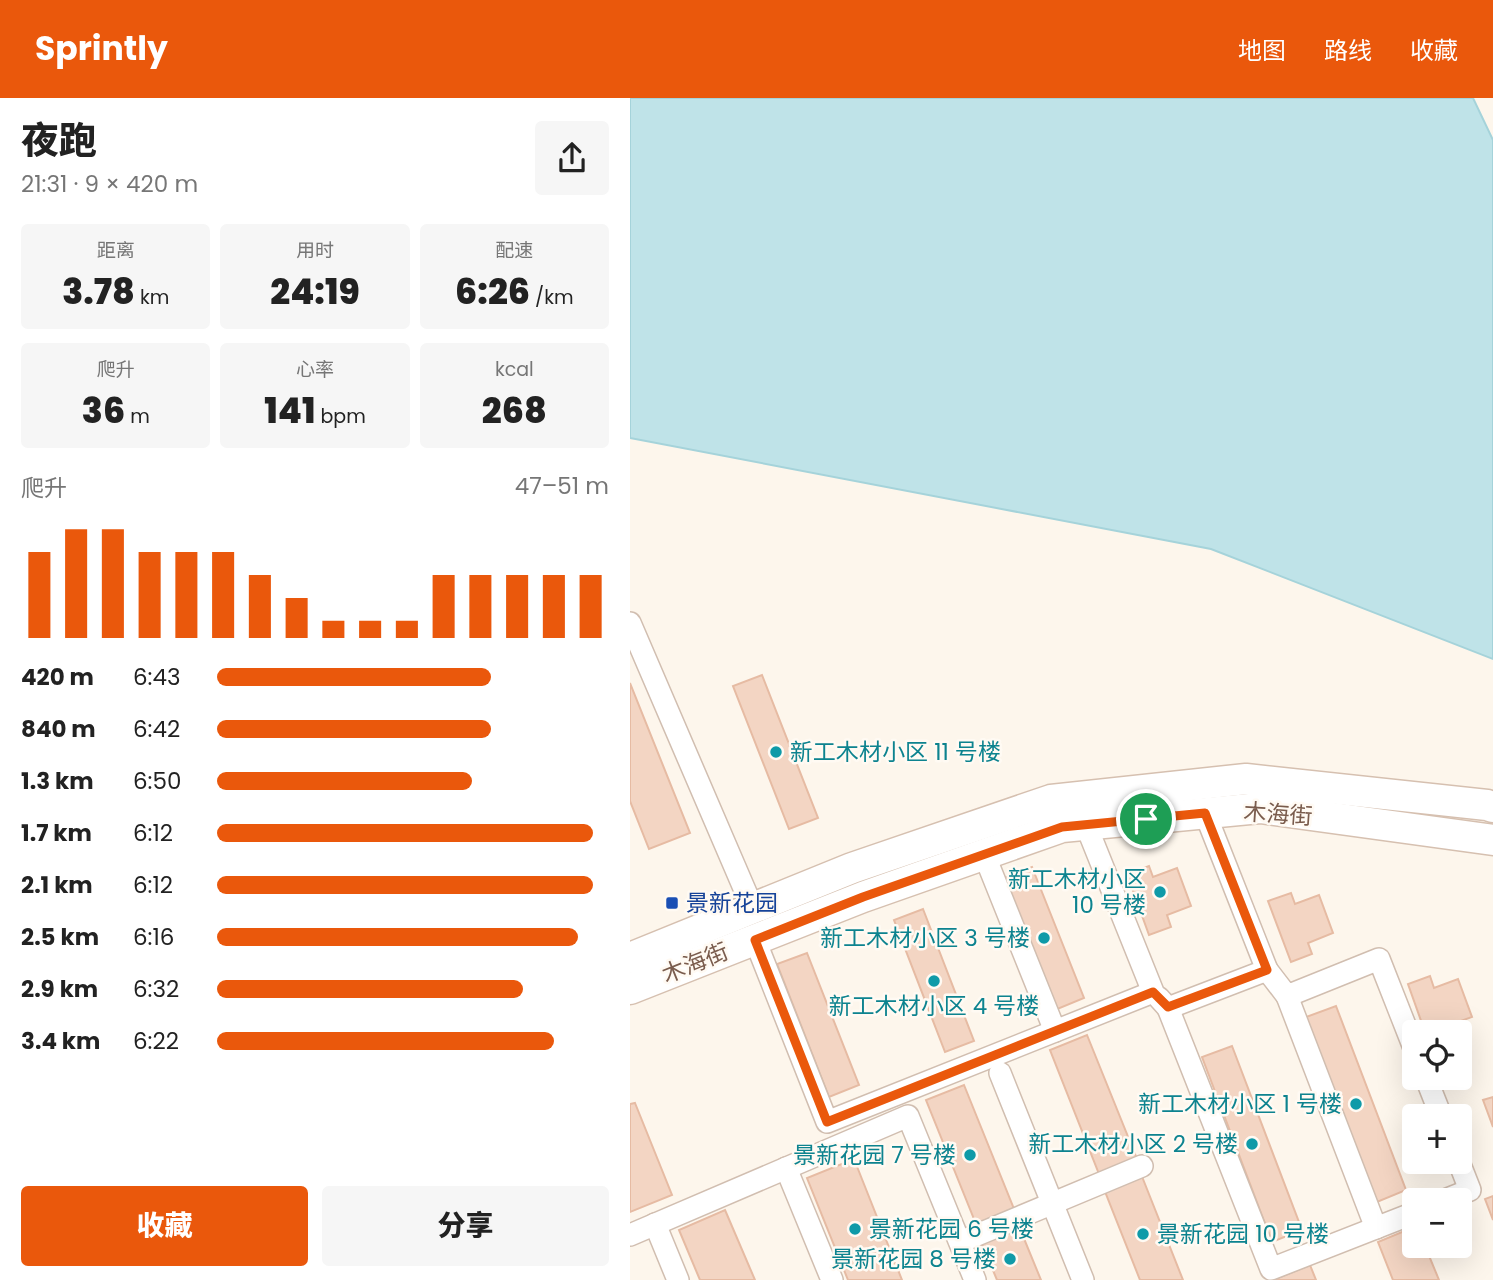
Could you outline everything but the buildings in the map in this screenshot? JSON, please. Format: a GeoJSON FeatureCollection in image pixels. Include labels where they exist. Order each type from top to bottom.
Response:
{"type":"FeatureCollection","features":[{"type":"Feature","properties":{"kind":"main road","name":"木海街"},"geometry":{"type":"LineString","coordinates":[[630,958],[852,868],[1051,800],[1246,779],[1493,807]]}},
{"type":"Feature","properties":{"kind":"main road","name":"木海街"},"geometry":{"type":"LineString","coordinates":[[630,989],[863,897],[1062,827],[1260,808],[1493,840]]}},
{"type":"Feature","properties":{"kind":"street"},"geometry":{"type":"LineString","coordinates":[[630,623],[753,909]]}},
{"type":"Feature","properties":{"kind":"street"},"geometry":{"type":"LineString","coordinates":[[1205,813],[1267,970],[1287,996],[1376,1228]]}},
{"type":"Feature","properties":{"kind":"street"},"geometry":{"type":"LineString","coordinates":[[1086,825],[1271,1269],[1402,1218]]}},
{"type":"Feature","properties":{"kind":"street"},"geometry":{"type":"LineString","coordinates":[[990,869],[1055,1031]]}},
{"type":"Feature","properties":{"kind":"street"},"geometry":{"type":"LineString","coordinates":[[755,940],[827,1122],[1055,1031],[1267,970]]}},
{"type":"Feature","properties":{"kind":"street"},"geometry":{"type":"LineString","coordinates":[[1287,996],[1379,960],[1403,1020]]}},
{"type":"Feature","properties":{"kind":"street"},"geometry":{"type":"LineString","coordinates":[[1000,1073],[1083,1280]]}},
{"type":"Feature","properties":{"kind":"street"},"geometry":{"type":"LineString","coordinates":[[630,1235],[908,1116],[975,1280]]}},
{"type":"Feature","properties":{"kind":"street"},"geometry":{"type":"LineString","coordinates":[[960,1242],[1143,1166]]}},
{"type":"Feature","properties":{"kind":"street"},"geometry":{"type":"LineString","coordinates":[[786,1168],[832,1280]]}},
{"type":"Feature","properties":{"kind":"street"},"geometry":{"type":"LineString","coordinates":[[655,1224],[678,1280]]}},
{"type":"Feature","properties":{"kind":"water"},"geometry":{"type":"Polygon","coordinates":[[[630,98],[1473,98],[1493,140],[1493,659],[1211,549],[630,438],[630,98]]]}},
{"type":"Feature","properties":{"kind":"place","name":"新工木材小区 11 号楼"},"geometry":{"type":"Point","coordinates":[776,752]}},
{"type":"Feature","properties":{"kind":"place","name":"新工木材小区 10 号楼"},"geometry":{"type":"Point","coordinates":[1160,892]}},
{"type":"Feature","properties":{"kind":"place","name":"景新花园"},"geometry":{"type":"Point","coordinates":[672,903]}},
{"type":"Feature","properties":{"kind":"place","name":"新工木材小区 3 号楼"},"geometry":{"type":"Point","coordinates":[1044,938]}},
{"type":"Feature","properties":{"kind":"place","name":"新工木材小区 4 号楼"},"geometry":{"type":"Point","coordinates":[934,981]}},
{"type":"Feature","properties":{"kind":"place","name":"新工木材小区 1 号楼"},"geometry":{"type":"Point","coordinates":[1356,1104]}},
{"type":"Feature","properties":{"kind":"place","name":"新工木材小区 2 号楼"},"geometry":{"type":"Point","coordinates":[1252,1144]}},
{"type":"Feature","properties":{"kind":"place","name":"景新花园 7 号楼"},"geometry":{"type":"Point","coordinates":[970,1155]}},
{"type":"Feature","properties":{"kind":"place","name":"景新花园 6 号楼"},"geometry":{"type":"Point","coordinates":[855,1229]}},
{"type":"Feature","properties":{"kind":"place","name":"景新花园 10 号楼"},"geometry":{"type":"Point","coordinates":[1143,1234]}},
{"type":"Feature","properties":{"kind":"place","name":"景新花园 8 号楼"},"geometry":{"type":"Point","coordinates":[1010,1259]}},
{"type":"Feature","properties":{"kind":"route"},"geometry":{"type":"LineString","coordinates":[[1205,813],[1267,970],[1168,1007],[1153,992],[827,1122],[755,940],[863,897],[1062,827],[1146,819],[1205,813]]}}]}
